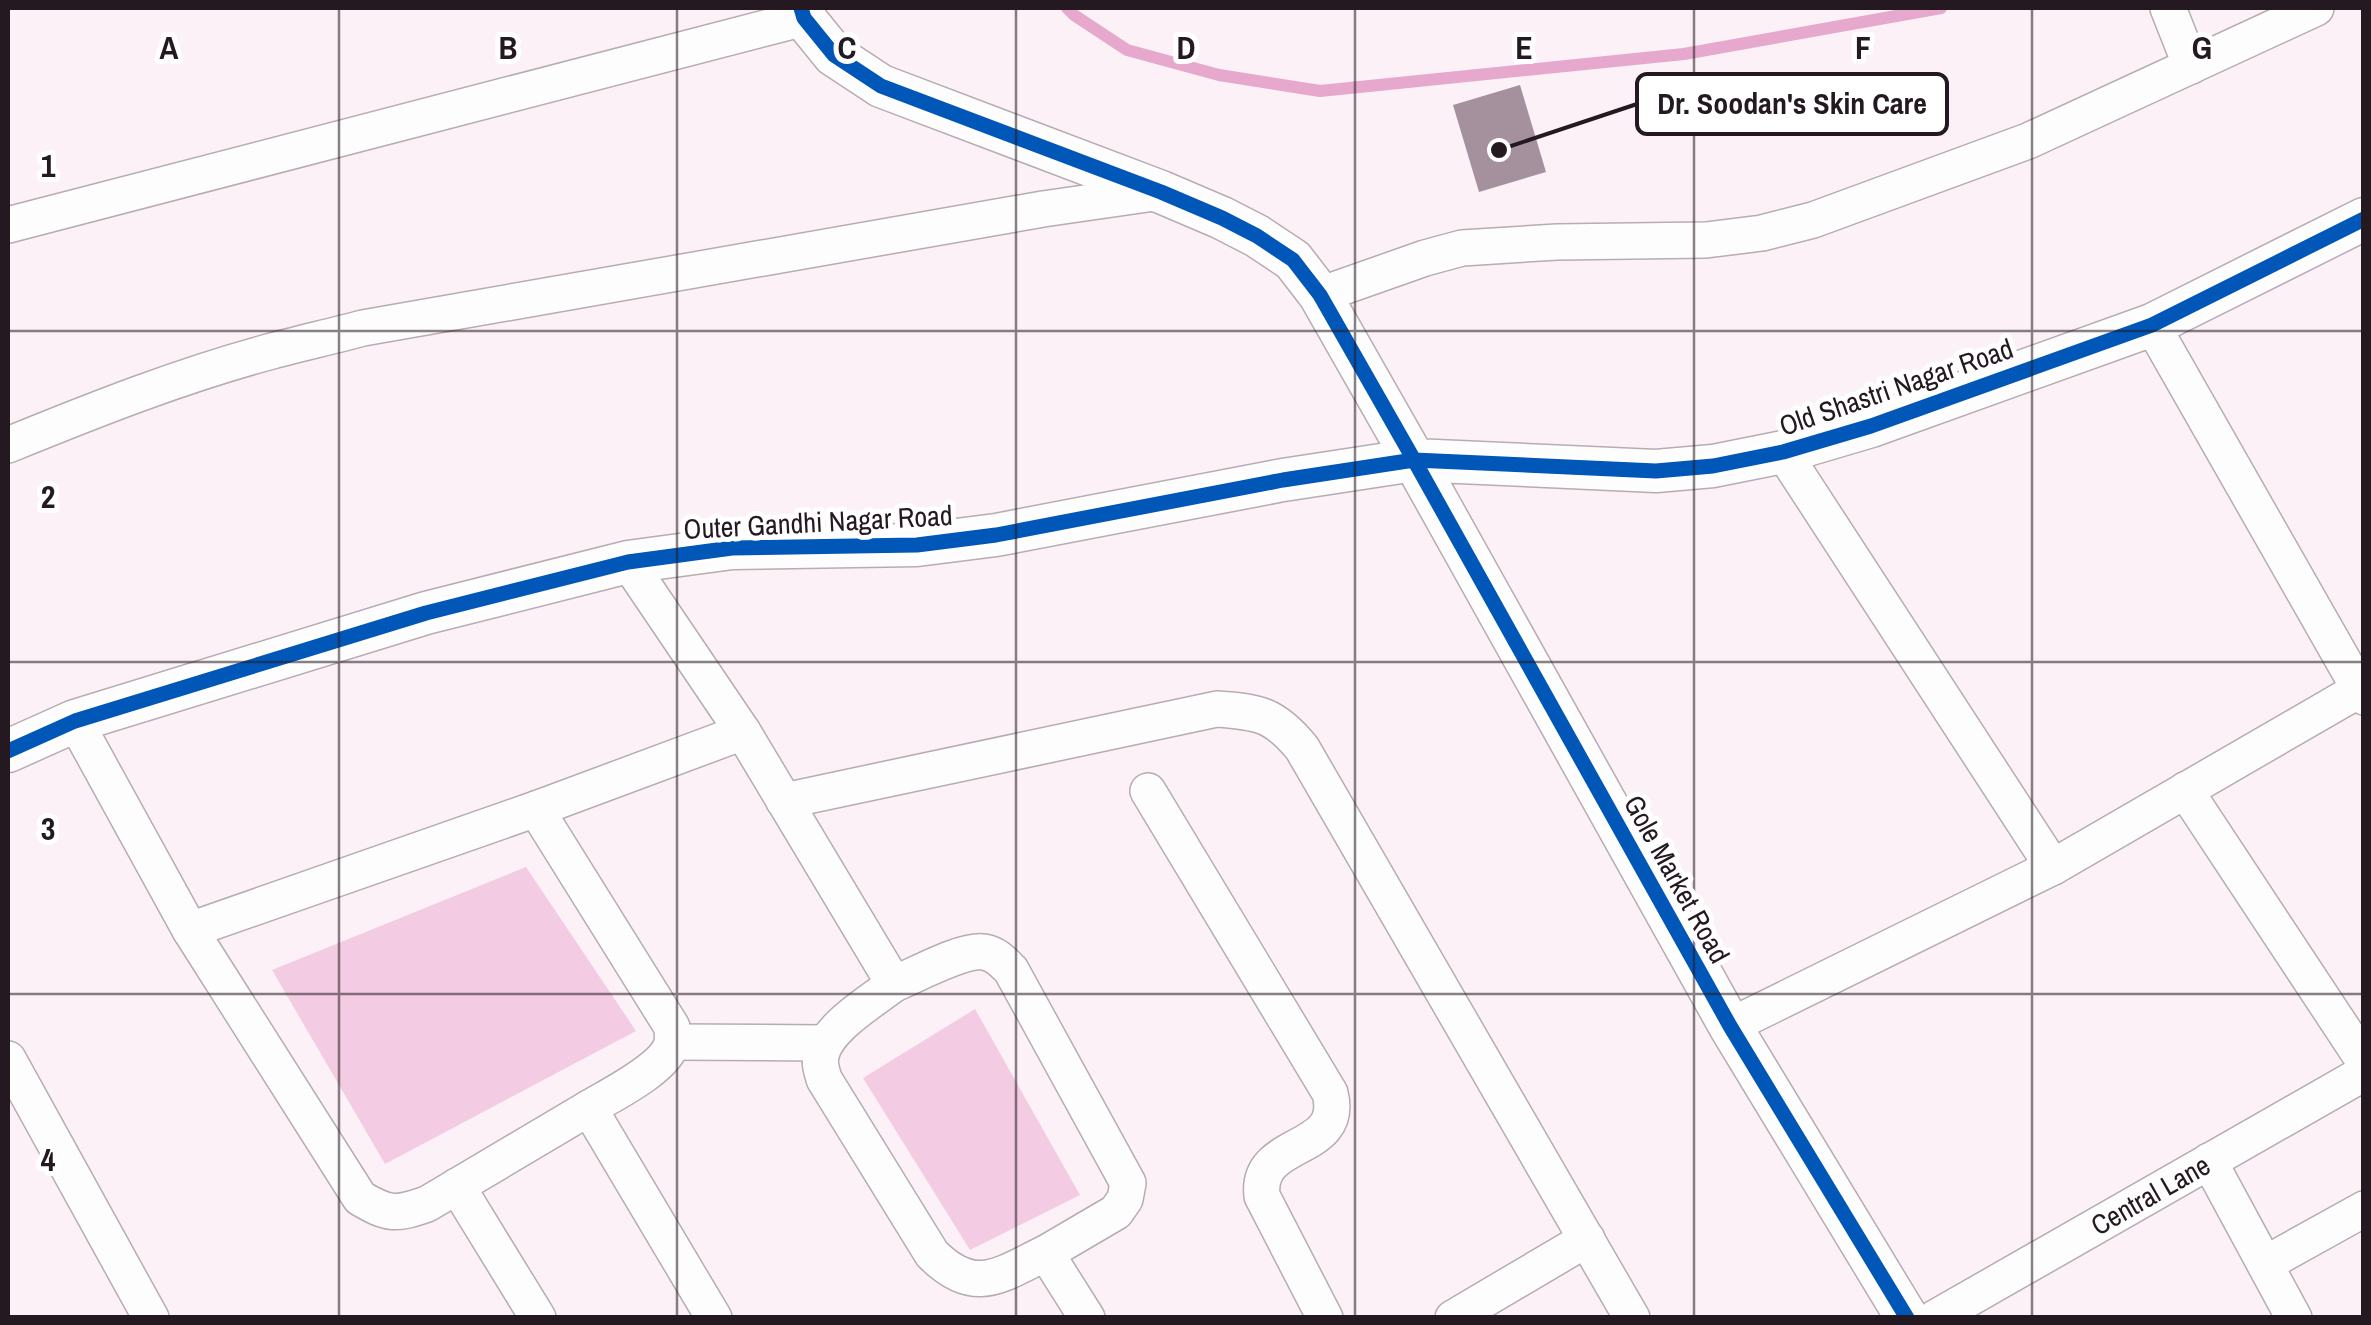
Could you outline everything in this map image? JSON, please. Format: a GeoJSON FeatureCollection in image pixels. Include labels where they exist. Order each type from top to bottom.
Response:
{"type":"FeatureCollection","features":[{"type":"Feature","properties":{"kind":"street"},"geometry":{"type":"LineString","coordinates":[[2168,8],[2191,66]]}},
{"type":"Feature","properties":{"kind":"street"},"geometry":{"type":"LineString","coordinates":[[1320,295],[1462,248],[1706,240],[1796,224],[2028,141],[2316,8]]}},
{"type":"Feature","properties":{"kind":"street"},"geometry":{"type":"LineString","coordinates":[[8,225],[803,13]]}},
{"type":"Feature","properties":{"kind":"street","name":"Gole Market Road"},"geometry":{"type":"LineString","coordinates":[[803,13],[834,55],[881,86],[1162,192],[1258,236],[1293,260],[1320,295],[1730,1026],[1908,1318]]}},
{"type":"Feature","properties":{"kind":"street"},"geometry":{"type":"LineString","coordinates":[[8,444],[186,378],[363,328],[1024,212],[1162,192]]}},
{"type":"Feature","properties":{"kind":"street","name":"Old Shastri Nagar Road"},"geometry":{"type":"LineString","coordinates":[[1414,460],[1656,471],[1713,466],[1783,452],[1871,426],[2152,325],[2364,219]]}},
{"type":"Feature","properties":{"kind":"street"},"geometry":{"type":"LineString","coordinates":[[1730,1026],[2053,867],[2362,691],[2152,325]]}},
{"type":"Feature","properties":{"kind":"street"},"geometry":{"type":"LineString","coordinates":[[1783,452],[2053,867]]}},
{"type":"Feature","properties":{"kind":"street","name":"Outer Gandhi Nagar Road"},"geometry":{"type":"LineString","coordinates":[[8,751],[76,721],[426,612],[628,562],[732,548],[917,545],[996,535],[1283,480],[1414,460]]}},
{"type":"Feature","properties":{"kind":"street"},"geometry":{"type":"LineString","coordinates":[[628,562],[743,732],[894,984]]}},
{"type":"Feature","properties":{"kind":"street"},"geometry":{"type":"LineString","coordinates":[[784,801],[1218,709],[1271,718],[1286,728],[1302,748],[1632,1318]]}},
{"type":"Feature","properties":{"kind":"street"},"geometry":{"type":"LineString","coordinates":[[76,721],[190,930],[360,1198],[379,1209],[401,1213],[427,1204],[646,1072],[666,1056],[673,1042],[672,1027],[536,809]]}},
{"type":"Feature","properties":{"kind":"street"},"geometry":{"type":"LineString","coordinates":[[190,930],[743,732]]}},
{"type":"Feature","properties":{"kind":"street"},"geometry":{"type":"LineString","coordinates":[[1148,790],[1330,1093],[1334,1107],[1322,1132],[1280,1156],[1266,1169],[1260,1182],[1262,1196],[1325,1318]]}},
{"type":"Feature","properties":{"kind":"street"},"geometry":{"type":"LineString","coordinates":[[2185,790],[2364,1061]]}},
{"type":"Feature","properties":{"kind":"street"},"geometry":{"type":"LineString","coordinates":[[982,952],[998,957],[1020,986],[1128,1183],[1125,1199],[1116,1212],[1046,1253],[993,1278],[971,1279],[948,1270],[932,1254],[824,1079],[820,1060],[825,1043],[839,1027],[894,984],[964,954],[982,952]]}},
{"type":"Feature","properties":{"kind":"street"},"geometry":{"type":"LineString","coordinates":[[673,1042],[825,1043]]}},
{"type":"Feature","properties":{"kind":"street"},"geometry":{"type":"LineString","coordinates":[[8,1059],[151,1318]]}},
{"type":"Feature","properties":{"kind":"street","name":"Central Lane"},"geometry":{"type":"LineString","coordinates":[[1936,1318],[2364,1073]]}},
{"type":"Feature","properties":{"kind":"street"},"geometry":{"type":"LineString","coordinates":[[589,1108],[714,1318]]}},
{"type":"Feature","properties":{"kind":"street"},"geometry":{"type":"LineString","coordinates":[[2209,1161],[2294,1318]]}},
{"type":"Feature","properties":{"kind":"street"},"geometry":{"type":"LineString","coordinates":[[457,1186],[538,1318]]}},
{"type":"Feature","properties":{"kind":"street"},"geometry":{"type":"LineString","coordinates":[[2264,1264],[2364,1210]]}},
{"type":"Feature","properties":{"kind":"street"},"geometry":{"type":"LineString","coordinates":[[1453,1318],[1587,1240]]}},
{"type":"Feature","properties":{"kind":"street"},"geometry":{"type":"LineString","coordinates":[[1046,1253],[1087,1318]]}},
{"type":"Feature","properties":{"kind":"shaded area"},"geometry":{"type":"Polygon","coordinates":[[[526,867],[636,1031],[385,1164],[272,970],[526,867]]]}},
{"type":"Feature","properties":{"kind":"shaded area"},"geometry":{"type":"Polygon","coordinates":[[[975,1009],[1080,1195],[970,1250],[863,1078],[975,1009]]]}},
{"type":"Feature","properties":{"kind":"building"},"geometry":{"type":"Polygon","coordinates":[[[1520,85],[1546,172],[1479,192],[1453,105],[1520,85]]]}},
{"type":"Feature","properties":{"kind":"waterway"},"geometry":{"type":"LineString","coordinates":[[1067,8],[1127,50],[1219,75],[1320,91],[1684,54],[1941,8]]}},
{"type":"Feature","properties":{"kind":"cycle path"},"geometry":{"type":"LineString","coordinates":[[801,8],[804,18],[834,55],[881,86],[1161,192],[1257,236],[1293,260],[1320,295],[1730,1026],[1907,1318]]}},
{"type":"Feature","properties":{"kind":"cycle path"},"geometry":{"type":"LineString","coordinates":[[8,751],[75,721],[426,613],[628,562],[732,548],[917,545],[996,535],[1283,480],[1414,460],[1656,471],[1713,466],[1783,452],[1871,426],[2152,325],[2364,219]]}},
{"type":"Feature","properties":{"kind":"place","name":"Dr. Soodan's Skin Care"},"geometry":{"type":"Point","coordinates":[1499,150]}}]}
